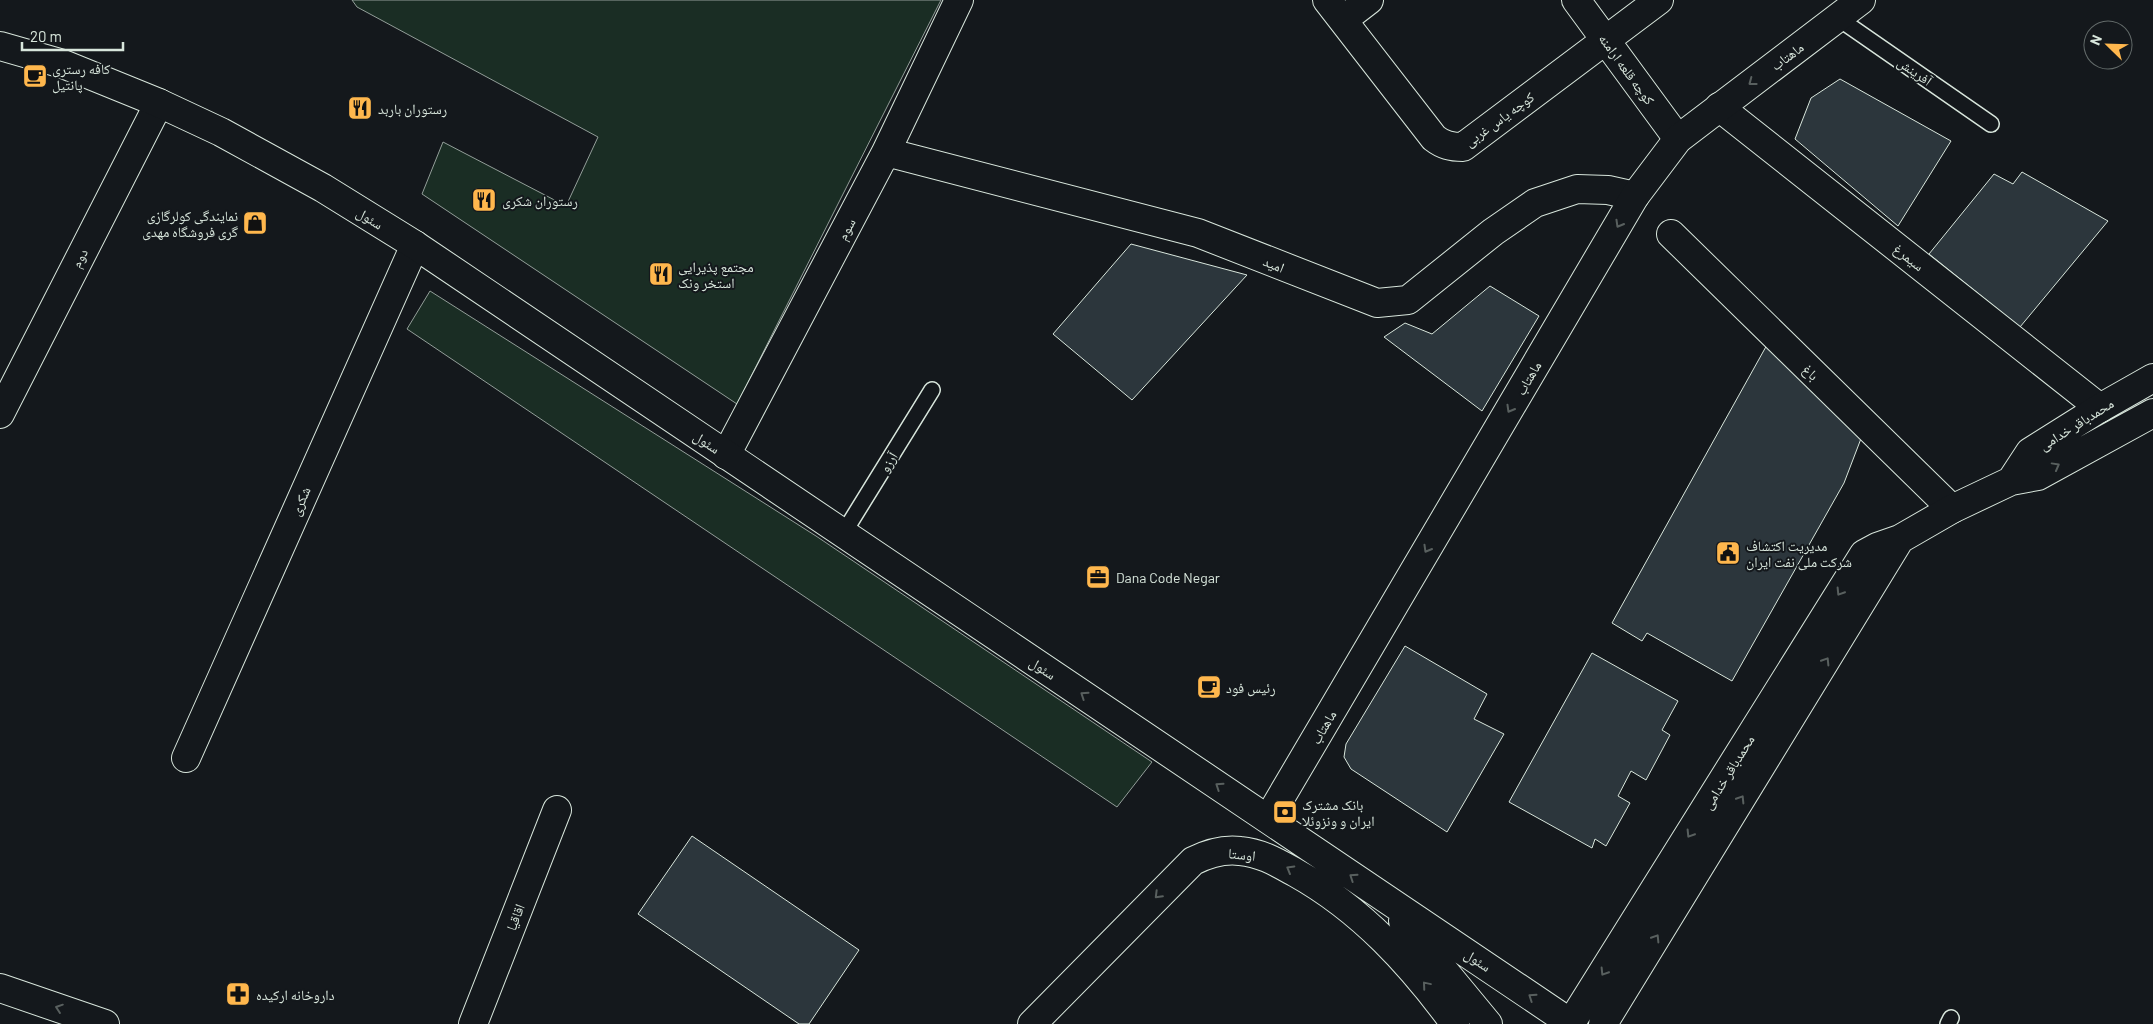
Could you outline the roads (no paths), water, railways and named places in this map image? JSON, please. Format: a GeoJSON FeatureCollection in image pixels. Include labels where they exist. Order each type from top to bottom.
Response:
{"type":"FeatureCollection","features":[{"type":"Feature","properties":{"kind":"street","name":"سوم"},"geometry":{"type":"LineString","coordinates":[[726,455],[886,152],[959,0]]}},
{"type":"Feature","properties":{"kind":"street"},"geometry":{"type":"LineString","coordinates":[[1335,10],[1369,0]]}},
{"type":"Feature","properties":{"kind":"street","name":"کوچه قلعه ارامنه"},"geometry":{"type":"LineString","coordinates":[[1576,0],[1678,139]]}},
{"type":"Feature","properties":{"kind":"street","name":"کوچه یاس غربی"},"geometry":{"type":"LineString","coordinates":[[1335,10],[1434,138],[1442,144],[1452,147],[1463,147],[1659,0]]}},
{"type":"Feature","properties":{"kind":"street","name":"ماهتاب"},"geometry":{"type":"LineString","coordinates":[[1268,820],[1635,196],[1678,139],[1861,0]]}},
{"type":"Feature","properties":{"kind":"street"},"geometry":{"type":"LineString","coordinates":[[0,33],[41,58]]}},
{"type":"Feature","properties":{"kind":"street","name":"سئول"},"geometry":{"type":"LineString","coordinates":[[0,46],[63,64],[159,103],[221,132],[323,188],[415,245],[1572,1024]]}},
{"type":"Feature","properties":{"kind":"street","name":"دوم"},"geometry":{"type":"LineString","coordinates":[[0,414],[159,103]]}},
{"type":"Feature","properties":{"kind":"street","name":"سیمرغ"},"geometry":{"type":"LineString","coordinates":[[1719,107],[2100,408]]}},
{"type":"Feature","properties":{"kind":"street","name":"امید"},"geometry":{"type":"LineString","coordinates":[[886,152],[1198,233],[1377,303],[1408,300],[1493,232],[1535,202],[1577,189],[1608,190],[1635,196]]}},
{"type":"Feature","properties":{"kind":"street","name":"باغ"},"geometry":{"type":"LineString","coordinates":[[1671,234],[1952,509]]}},
{"type":"Feature","properties":{"kind":"street","name":"شکری"},"geometry":{"type":"LineString","coordinates":[[186,758],[415,245]]}},
{"type":"Feature","properties":{"kind":"street","name":"محمدباقر خدامی"},"geometry":{"type":"LineString","coordinates":[[2011,481],[2030,452],[2100,408],[2153,378]]}},
{"type":"Feature","properties":{"kind":"street","name":"محمدباقر خدامی"},"geometry":{"type":"LineString","coordinates":[[1572,1024],[1864,554],[1900,539],[1952,509],[2011,481],[2038,476],[2153,413]]}},
{"type":"Feature","properties":{"kind":"street","name":"محمدباقر خدامی"},"geometry":{"type":"LineString","coordinates":[[1603,1024],[1900,539]]}},
{"type":"Feature","properties":{"kind":"street","name":"اقاقیا"},"geometry":{"type":"LineString","coordinates":[[473,1024],[557,810]]}},
{"type":"Feature","properties":{"kind":"street","name":"اوستا"},"geometry":{"type":"LineString","coordinates":[[1032,1024],[1193,861],[1207,854],[1240,850],[1268,857],[1315,884],[1373,928],[1408,965],[1455,1024]]}},
{"type":"Feature","properties":{"kind":"street","name":"سئول"},"geometry":{"type":"LineString","coordinates":[[1383,897],[1488,1024]]}},
{"type":"Feature","properties":{"kind":"street"},"geometry":{"type":"LineString","coordinates":[[0,988],[105,1024]]}},
{"type":"Feature","properties":{"kind":"lane","name":"آفرینش"},"geometry":{"type":"LineString","coordinates":[[1838,18],[1991,124]]}},
{"type":"Feature","properties":{"kind":"lane","name":"آرزو"},"geometry":{"type":"LineString","coordinates":[[843,534],[932,390]]}},
{"type":"Feature","properties":{"kind":"place","name":"کافه رستری پانتیل"},"geometry":{"type":"Point","coordinates":[35,76]}},
{"type":"Feature","properties":{"kind":"place","name":"رستوران باربد"},"geometry":{"type":"Point","coordinates":[360,108]}},
{"type":"Feature","properties":{"kind":"place","name":"رستوران شکری"},"geometry":{"type":"Point","coordinates":[484,200]}},
{"type":"Feature","properties":{"kind":"place","name":"نمایندگی کولرگازی گری فروشگاه مهدی"},"geometry":{"type":"Point","coordinates":[255,223]}},
{"type":"Feature","properties":{"kind":"place","name":"مجتمع پذیرایی استخر ونک"},"geometry":{"type":"Point","coordinates":[661,274]}},
{"type":"Feature","properties":{"kind":"place","name":"مدیریت اکتشاف شرکت ملی نفت ایران"},"geometry":{"type":"Point","coordinates":[1728,553]}},
{"type":"Feature","properties":{"kind":"place","name":"Dana Code Negar"},"geometry":{"type":"Point","coordinates":[1098,577]}},
{"type":"Feature","properties":{"kind":"place","name":"رئیس فود"},"geometry":{"type":"Point","coordinates":[1209,687]}},
{"type":"Feature","properties":{"kind":"place","name":"بانک مشترک ایران و ونزوئلا"},"geometry":{"type":"Point","coordinates":[1285,812]}},
{"type":"Feature","properties":{"kind":"place","name":"داروخانه ارکیده"},"geometry":{"type":"Point","coordinates":[238,994]}}]}
